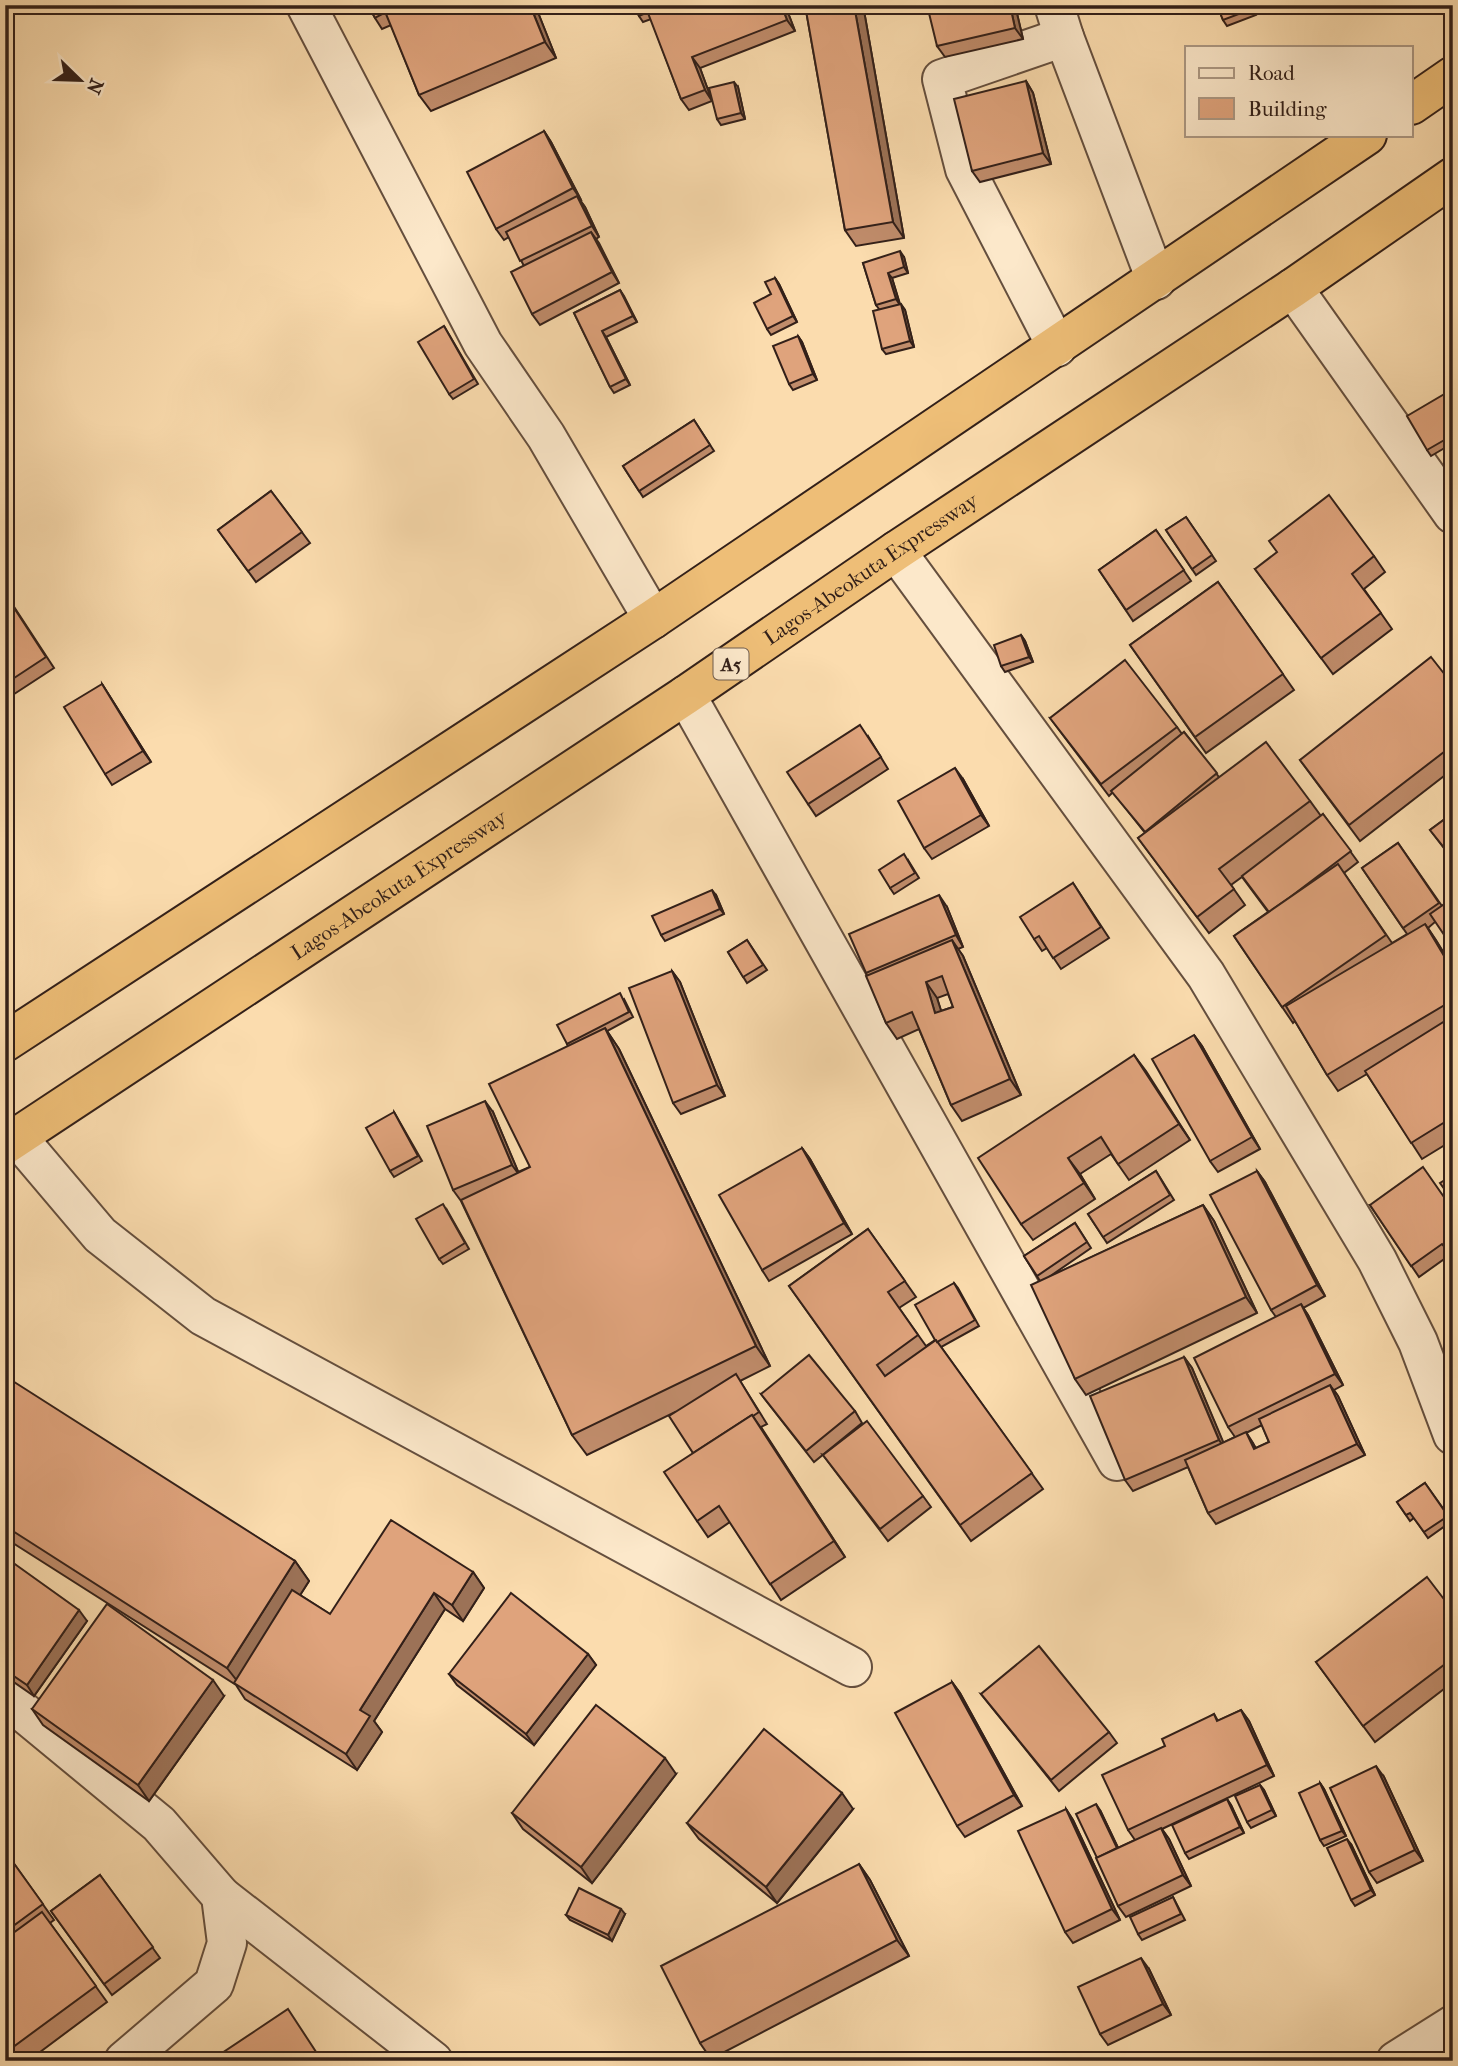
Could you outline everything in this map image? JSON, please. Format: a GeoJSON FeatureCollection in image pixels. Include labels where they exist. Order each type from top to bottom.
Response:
{"type":"FeatureCollection","features":[{"type":"Feature","properties":{"kind":"highway"},"geometry":{"type":"LineString","coordinates":[[1412,104],[1453,76]]}},
{"type":"Feature","properties":{"kind":"highway"},"geometry":{"type":"LineString","coordinates":[[7,1037],[653,620],[1366,136]]}},
{"type":"Feature","properties":{"kind":"highway","name":"Lagos-Abeokuta Expressway"},"geometry":{"type":"LineString","coordinates":[[11,1141],[686,695],[896,551],[1293,288],[1453,177]]}},
{"type":"Feature","properties":{"kind":"street"},"geometry":{"type":"LineString","coordinates":[[306,5],[483,344],[546,436],[653,620]]}},
{"type":"Feature","properties":{"kind":"street"},"geometry":{"type":"LineString","coordinates":[[1057,347],[965,169],[942,79],[1059,21],[1156,280]]}},
{"type":"Feature","properties":{"kind":"street"},"geometry":{"type":"LineString","coordinates":[[1293,288],[1453,513]]}},
{"type":"Feature","properties":{"kind":"street"},"geometry":{"type":"LineString","coordinates":[[896,551],[1206,975],[1377,1260],[1418,1342],[1453,1435]]}},
{"type":"Feature","properties":{"kind":"street"},"geometry":{"type":"LineString","coordinates":[[686,695],[1117,1461]]}},
{"type":"Feature","properties":{"kind":"street"},"geometry":{"type":"LineString","coordinates":[[11,1141],[100,1235],[203,1316],[852,1667]]}},
{"type":"Feature","properties":{"kind":"street"},"geometry":{"type":"LineString","coordinates":[[5,1697],[159,1824],[221,1896],[433,2061]]}},
{"type":"Feature","properties":{"kind":"street"},"geometry":{"type":"LineString","coordinates":[[124,2061],[214,1984],[228,1942],[221,1896]]}},
{"type":"Feature","properties":{"kind":"street"},"geometry":{"type":"LineString","coordinates":[[1396,2061],[1453,2025]]}},
{"type":"Feature","properties":{"kind":"building"},"geometry":{"type":"Polygon","coordinates":[[[368,5],[399,5],[375,18],[368,5]]]}},
{"type":"Feature","properties":{"kind":"building"},"geometry":{"type":"Polygon","coordinates":[[[408,5],[530,5],[545,42],[419,95],[386,14],[408,5]]]}},
{"type":"Feature","properties":{"kind":"building"},"geometry":{"type":"Polygon","coordinates":[[[634,5],[665,5],[639,16],[634,5]]]}},
{"type":"Feature","properties":{"kind":"building"},"geometry":{"type":"Polygon","coordinates":[[[668,5],[781,5],[787,20],[692,57],[705,90],[681,99],[648,13],[668,5]]]}},
{"type":"Feature","properties":{"kind":"building"},"geometry":{"type":"Polygon","coordinates":[[[805,5],[854,5],[893,222],[845,230],[805,5]]]}},
{"type":"Feature","properties":{"kind":"building"},"geometry":{"type":"Polygon","coordinates":[[[927,5],[1010,5],[1015,28],[937,46],[927,5]]]}},
{"type":"Feature","properties":{"kind":"building"},"geometry":{"type":"Polygon","coordinates":[[[1217,5],[1250,5],[1252,9],[1223,20],[1217,5]]]}},
{"type":"Feature","properties":{"kind":"building"},"geometry":{"type":"Polygon","coordinates":[[[1026,81],[1043,153],[972,171],[954,99],[1026,81]]]}},
{"type":"Feature","properties":{"kind":"building"},"geometry":{"type":"Polygon","coordinates":[[[734,82],[741,113],[717,119],[709,88],[734,82]]]}},
{"type":"Feature","properties":{"kind":"building"},"geometry":{"type":"Polygon","coordinates":[[[544,131],[573,188],[496,229],[467,172],[544,131]]]}},
{"type":"Feature","properties":{"kind":"building"},"geometry":{"type":"Polygon","coordinates":[[[577,196],[592,226],[520,261],[506,232],[577,196]]]}},
{"type":"Feature","properties":{"kind":"building"},"geometry":{"type":"Polygon","coordinates":[[[591,232],[612,272],[532,314],[511,272],[591,232]]]}},
{"type":"Feature","properties":{"kind":"building"},"geometry":{"type":"Polygon","coordinates":[[[900,251],[904,267],[888,273],[896,299],[876,305],[863,263],[900,251]]]}},
{"type":"Feature","properties":{"kind":"building"},"geometry":{"type":"Polygon","coordinates":[[[775,278],[793,316],[767,329],[754,303],[771,294],[765,282],[775,278]]]}},
{"type":"Feature","properties":{"kind":"building"},"geometry":{"type":"Polygon","coordinates":[[[620,290],[633,316],[602,331],[626,379],[610,387],[574,313],[620,290]]]}},
{"type":"Feature","properties":{"kind":"building"},"geometry":{"type":"Polygon","coordinates":[[[901,304],[910,341],[882,349],[873,311],[901,304]]]}},
{"type":"Feature","properties":{"kind":"building"},"geometry":{"type":"Polygon","coordinates":[[[444,326],[474,379],[449,394],[418,342],[444,326]]]}},
{"type":"Feature","properties":{"kind":"building"},"geometry":{"type":"Polygon","coordinates":[[[798,336],[813,374],[789,384],[773,346],[798,336]]]}},
{"type":"Feature","properties":{"kind":"building"},"geometry":{"type":"Polygon","coordinates":[[[1453,389],[1453,435],[1427,450],[1407,416],[1453,389]]]}},
{"type":"Feature","properties":{"kind":"building"},"geometry":{"type":"Polygon","coordinates":[[[694,420],[710,445],[639,491],[623,466],[694,420]]]}},
{"type":"Feature","properties":{"kind":"building"},"geometry":{"type":"Polygon","coordinates":[[[271,491],[302,532],[248,571],[218,530],[271,491]]]}},
{"type":"Feature","properties":{"kind":"building"},"geometry":{"type":"Polygon","coordinates":[[[1329,495],[1374,556],[1352,574],[1381,613],[1321,658],[1255,569],[1277,552],[1269,541],[1329,495]]]}},
{"type":"Feature","properties":{"kind":"building"},"geometry":{"type":"Polygon","coordinates":[[[1186,517],[1212,555],[1192,569],[1166,530],[1186,517]]]}},
{"type":"Feature","properties":{"kind":"building"},"geometry":{"type":"Polygon","coordinates":[[[1156,530],[1184,570],[1126,610],[1099,570],[1156,530]]]}},
{"type":"Feature","properties":{"kind":"building"},"geometry":{"type":"Polygon","coordinates":[[[1218,582],[1283,674],[1195,737],[1130,645],[1218,582]]]}},
{"type":"Feature","properties":{"kind":"building"},"geometry":{"type":"Polygon","coordinates":[[[5,594],[46,657],[5,684],[5,594]]]}},
{"type":"Feature","properties":{"kind":"building"},"geometry":{"type":"Polygon","coordinates":[[[1021,635],[1029,657],[1001,666],[994,645],[1021,635]]]}},
{"type":"Feature","properties":{"kind":"building"},"geometry":{"type":"Polygon","coordinates":[[[1431,657],[1453,685],[1453,745],[1349,825],[1300,760],[1431,657]]]}},
{"type":"Feature","properties":{"kind":"building"},"geometry":{"type":"Polygon","coordinates":[[[1125,660],[1177,727],[1101,784],[1050,718],[1125,660]]]}},
{"type":"Feature","properties":{"kind":"building"},"geometry":{"type":"Polygon","coordinates":[[[102,684],[143,751],[105,774],[64,707],[102,684]]]}},
{"type":"Feature","properties":{"kind":"building"},"geometry":{"type":"Polygon","coordinates":[[[860,725],[881,757],[808,804],[787,772],[860,725]]]}},
{"type":"Feature","properties":{"kind":"building"},"geometry":{"type":"Polygon","coordinates":[[[1184,732],[1217,773],[1145,832],[1111,791],[1184,732]]]}},
{"type":"Feature","properties":{"kind":"building"},"geometry":{"type":"Polygon","coordinates":[[[1266,742],[1310,801],[1219,869],[1234,889],[1197,917],[1138,838],[1266,742]]]}},
{"type":"Feature","properties":{"kind":"building"},"geometry":{"type":"Polygon","coordinates":[[[955,768],[981,815],[924,848],[898,801],[955,768]]]}},
{"type":"Feature","properties":{"kind":"building"},"geometry":{"type":"Polygon","coordinates":[[[1453,813],[1453,845],[1446,850],[1430,830],[1453,813]]]}},
{"type":"Feature","properties":{"kind":"building"},"geometry":{"type":"Polygon","coordinates":[[[1323,814],[1351,851],[1269,912],[1242,876],[1323,814]]]}},
{"type":"Feature","properties":{"kind":"building"},"geometry":{"type":"Polygon","coordinates":[[[1398,843],[1439,903],[1403,928],[1362,868],[1398,843]]]}},
{"type":"Feature","properties":{"kind":"building"},"geometry":{"type":"Polygon","coordinates":[[[904,854],[915,873],[890,888],[879,870],[904,854]]]}},
{"type":"Feature","properties":{"kind":"building"},"geometry":{"type":"Polygon","coordinates":[[[1338,864],[1386,935],[1282,1007],[1234,936],[1338,864]]]}},
{"type":"Feature","properties":{"kind":"building"},"geometry":{"type":"Polygon","coordinates":[[[1073,883],[1101,927],[1053,958],[1039,936],[1034,939],[1020,917],[1073,883]]]}},
{"type":"Feature","properties":{"kind":"building"},"geometry":{"type":"Polygon","coordinates":[[[712,890],[720,909],[661,935],[652,916],[712,890]]]}},
{"type":"Feature","properties":{"kind":"building"},"geometry":{"type":"Polygon","coordinates":[[[939,895],[956,935],[866,973],[849,934],[939,895]]]}},
{"type":"Feature","properties":{"kind":"building"},"geometry":{"type":"Polygon","coordinates":[[[1453,898],[1453,948],[1430,914],[1453,898]]]}},
{"type":"Feature","properties":{"kind":"building"},"geometry":{"type":"Polygon","coordinates":[[[1425,924],[1453,971],[1453,1000],[1327,1075],[1286,1006],[1425,924]]]}},
{"type":"Feature","properties":{"kind":"building"},"geometry":{"type":"Polygon","coordinates":[[[747,940],[763,965],[743,977],[728,952],[747,940]]]}},
{"type":"Feature","properties":{"kind":"building"},"geometry":{"type":"Polygon","coordinates":[[[952,940],[1010,1079],[951,1105],[912,1012],[886,1023],[866,976],[952,940]],[[942,976],[926,982],[935,1013],[953,1007],[942,976]]]}},
{"type":"Feature","properties":{"kind":"building"},"geometry":{"type":"Polygon","coordinates":[[[672,971],[717,1085],[673,1103],[629,988],[672,971]]]}},
{"type":"Feature","properties":{"kind":"building"},"geometry":{"type":"Polygon","coordinates":[[[620,993],[629,1012],[567,1044],[557,1025],[620,993]]]}},
{"type":"Feature","properties":{"kind":"building"},"geometry":{"type":"Polygon","coordinates":[[[1453,1016],[1453,1117],[1411,1143],[1365,1071],[1453,1016]]]}},
{"type":"Feature","properties":{"kind":"building"},"geometry":{"type":"Polygon","coordinates":[[[605,1028],[756,1346],[572,1435],[461,1200],[530,1167],[489,1084],[605,1028]]]}},
{"type":"Feature","properties":{"kind":"building"},"geometry":{"type":"Polygon","coordinates":[[[1194,1035],[1252,1137],[1210,1161],[1152,1059],[1194,1035]]]}},
{"type":"Feature","properties":{"kind":"building"},"geometry":{"type":"Polygon","coordinates":[[[1134,1055],[1179,1124],[1118,1164],[1101,1137],[1068,1158],[1084,1183],[1021,1224],[978,1158],[1134,1055]]]}},
{"type":"Feature","properties":{"kind":"building"},"geometry":{"type":"Polygon","coordinates":[[[485,1101],[512,1165],[453,1190],[427,1126],[485,1101]]]}},
{"type":"Feature","properties":{"kind":"building"},"geometry":{"type":"Polygon","coordinates":[[[394,1112],[418,1156],[390,1171],[366,1128],[394,1112]]]}},
{"type":"Feature","properties":{"kind":"building"},"geometry":{"type":"Polygon","coordinates":[[[802,1148],[844,1223],[762,1270],[719,1195],[802,1148]]]}},
{"type":"Feature","properties":{"kind":"building"},"geometry":{"type":"Polygon","coordinates":[[[1423,1167],[1453,1210],[1453,1258],[1442,1244],[1411,1266],[1370,1205],[1423,1167]]]}},
{"type":"Feature","properties":{"kind":"building"},"geometry":{"type":"Polygon","coordinates":[[[1156,1171],[1170,1195],[1103,1237],[1088,1214],[1156,1171]]]}},
{"type":"Feature","properties":{"kind":"building"},"geometry":{"type":"Polygon","coordinates":[[[1257,1171],[1317,1285],[1271,1310],[1210,1195],[1257,1171]]]}},
{"type":"Feature","properties":{"kind":"building"},"geometry":{"type":"Polygon","coordinates":[[[1453,1175],[1453,1201],[1440,1183],[1453,1175]]]}},
{"type":"Feature","properties":{"kind":"building"},"geometry":{"type":"Polygon","coordinates":[[[443,1204],[465,1243],[439,1259],[416,1219],[443,1204]]]}},
{"type":"Feature","properties":{"kind":"building"},"geometry":{"type":"Polygon","coordinates":[[[1203,1205],[1246,1297],[1075,1379],[1031,1285],[1203,1205]]]}},
{"type":"Feature","properties":{"kind":"building"},"geometry":{"type":"Polygon","coordinates":[[[1075,1223],[1087,1242],[1037,1276],[1024,1256],[1075,1223]]]}},
{"type":"Feature","properties":{"kind":"building"},"geometry":{"type":"Polygon","coordinates":[[[868,1229],[905,1281],[888,1292],[918,1335],[877,1365],[885,1376],[936,1340],[1032,1473],[960,1525],[789,1286],[868,1229]]]}},
{"type":"Feature","properties":{"kind":"building"},"geometry":{"type":"Polygon","coordinates":[[[954,1283],[975,1320],[937,1342],[915,1305],[954,1283]]]}},
{"type":"Feature","properties":{"kind":"building"},"geometry":{"type":"Polygon","coordinates":[[[1301,1304],[1335,1374],[1228,1427],[1194,1358],[1301,1304]]]}},
{"type":"Feature","properties":{"kind":"building"},"geometry":{"type":"Polygon","coordinates":[[[809,1355],[855,1411],[806,1451],[761,1394],[809,1355]]]}},
{"type":"Feature","properties":{"kind":"building"},"geometry":{"type":"Polygon","coordinates":[[[1184,1357],[1219,1440],[1125,1480],[1090,1396],[1184,1357]]]}},
{"type":"Feature","properties":{"kind":"building"},"geometry":{"type":"Polygon","coordinates":[[[736,1374],[759,1412],[693,1453],[669,1416],[736,1374]]]}},
{"type":"Feature","properties":{"kind":"building"},"geometry":{"type":"Polygon","coordinates":[[[8,1378],[295,1561],[227,1668],[5,1526],[5,1381],[8,1378]]]}},
{"type":"Feature","properties":{"kind":"building"},"geometry":{"type":"Polygon","coordinates":[[[1330,1385],[1357,1444],[1208,1513],[1185,1460],[1246,1432],[1254,1449],[1269,1442],[1259,1419],[1330,1385]]]}},
{"type":"Feature","properties":{"kind":"building"},"geometry":{"type":"Polygon","coordinates":[[[752,1415],[834,1541],[770,1584],[719,1506],[697,1521],[664,1472],[752,1415]]]}},
{"type":"Feature","properties":{"kind":"building"},"geometry":{"type":"Polygon","coordinates":[[[867,1421],[923,1496],[880,1529],[823,1455],[867,1421]]]}},
{"type":"Feature","properties":{"kind":"building"},"geometry":{"type":"Polygon","coordinates":[[[1425,1483],[1448,1516],[1424,1532],[1410,1513],[1406,1515],[1397,1502],[1425,1483]]]}},
{"type":"Feature","properties":{"kind":"building"},"geometry":{"type":"Polygon","coordinates":[[[391,1520],[473,1572],[452,1605],[434,1593],[360,1710],[370,1716],[346,1754],[234,1683],[292,1590],[330,1614],[391,1520]]]}},
{"type":"Feature","properties":{"kind":"building"},"geometry":{"type":"Polygon","coordinates":[[[5,1557],[79,1610],[27,1685],[5,1670],[5,1557]]]}},
{"type":"Feature","properties":{"kind":"building"},"geometry":{"type":"Polygon","coordinates":[[[1427,1577],[1453,1611],[1453,1658],[1363,1726],[1316,1662],[1427,1577]]]}},
{"type":"Feature","properties":{"kind":"building"},"geometry":{"type":"Polygon","coordinates":[[[511,1593],[588,1654],[526,1734],[449,1674],[511,1593]]]}},
{"type":"Feature","properties":{"kind":"building"},"geometry":{"type":"Polygon","coordinates":[[[107,1604],[213,1680],[138,1785],[32,1709],[107,1604]]]}},
{"type":"Feature","properties":{"kind":"building"},"geometry":{"type":"Polygon","coordinates":[[[1039,1646],[1109,1732],[1051,1780],[981,1694],[1039,1646]]]}},
{"type":"Feature","properties":{"kind":"building"},"geometry":{"type":"Polygon","coordinates":[[[952,1682],[1014,1795],[957,1826],[895,1713],[952,1682]]]}},
{"type":"Feature","properties":{"kind":"building"},"geometry":{"type":"Polygon","coordinates":[[[596,1705],[665,1758],[581,1867],[512,1813],[596,1705]]]}},
{"type":"Feature","properties":{"kind":"building"},"geometry":{"type":"Polygon","coordinates":[[[1241,1710],[1267,1765],[1128,1830],[1102,1775],[1165,1746],[1162,1739],[1214,1714],[1217,1721],[1241,1710]]]}},
{"type":"Feature","properties":{"kind":"building"},"geometry":{"type":"Polygon","coordinates":[[[764,1729],[842,1793],[766,1887],[687,1823],[764,1729]]]}},
{"type":"Feature","properties":{"kind":"building"},"geometry":{"type":"Polygon","coordinates":[[[1376,1766],[1415,1850],[1369,1872],[1330,1788],[1376,1766]]]}},
{"type":"Feature","properties":{"kind":"building"},"geometry":{"type":"Polygon","coordinates":[[[1320,1783],[1342,1831],[1320,1840],[1299,1793],[1320,1783]]]}},
{"type":"Feature","properties":{"kind":"building"},"geometry":{"type":"Polygon","coordinates":[[[1260,1785],[1272,1810],[1247,1822],[1235,1796],[1260,1785]]]}},
{"type":"Feature","properties":{"kind":"building"},"geometry":{"type":"Polygon","coordinates":[[[1227,1799],[1240,1827],[1185,1853],[1172,1825],[1227,1799]]]}},
{"type":"Feature","properties":{"kind":"building"},"geometry":{"type":"Polygon","coordinates":[[[1096,1804],[1117,1848],[1097,1858],[1076,1814],[1096,1804]]]}},
{"type":"Feature","properties":{"kind":"building"},"geometry":{"type":"Polygon","coordinates":[[[1066,1809],[1112,1909],[1065,1932],[1018,1831],[1066,1809]]]}},
{"type":"Feature","properties":{"kind":"building"},"geometry":{"type":"Polygon","coordinates":[[[1161,1828],[1183,1875],[1118,1906],[1096,1858],[1161,1828]]]}},
{"type":"Feature","properties":{"kind":"building"},"geometry":{"type":"Polygon","coordinates":[[[1347,1839],[1371,1890],[1351,1900],[1327,1848],[1347,1839]]]}},
{"type":"Feature","properties":{"kind":"building"},"geometry":{"type":"Polygon","coordinates":[[[5,1851],[43,1904],[5,1932],[5,1851]]]}},
{"type":"Feature","properties":{"kind":"building"},"geometry":{"type":"Polygon","coordinates":[[[859,1864],[897,1940],[700,2043],[661,1966],[859,1864]]]}},
{"type":"Feature","properties":{"kind":"building"},"geometry":{"type":"Polygon","coordinates":[[[100,1875],[153,1947],[104,1984],[51,1911],[100,1875]]]}},
{"type":"Feature","properties":{"kind":"building"},"geometry":{"type":"Polygon","coordinates":[[[579,1888],[621,1909],[608,1935],[566,1915],[579,1888]]]}},
{"type":"Feature","properties":{"kind":"building"},"geometry":{"type":"Polygon","coordinates":[[[1173,1897],[1181,1914],[1138,1934],[1130,1917],[1173,1897]]]}},
{"type":"Feature","properties":{"kind":"building"},"geometry":{"type":"Polygon","coordinates":[[[42,1912],[96,1986],[5,2053],[5,1939],[42,1912]]]}},
{"type":"Feature","properties":{"kind":"building"},"geometry":{"type":"Polygon","coordinates":[[[1141,1958],[1163,2004],[1100,2034],[1078,1987],[1141,1958]]]}},
{"type":"Feature","properties":{"kind":"building"},"geometry":{"type":"Polygon","coordinates":[[[288,2009],[322,2061],[210,2061],[288,2009]]]}},
{"type":"Feature","properties":{"kind":"building"},"geometry":{"type":"Polygon","coordinates":[[[876,2054],[878,2061],[861,2061],[876,2054]]]}}]}
